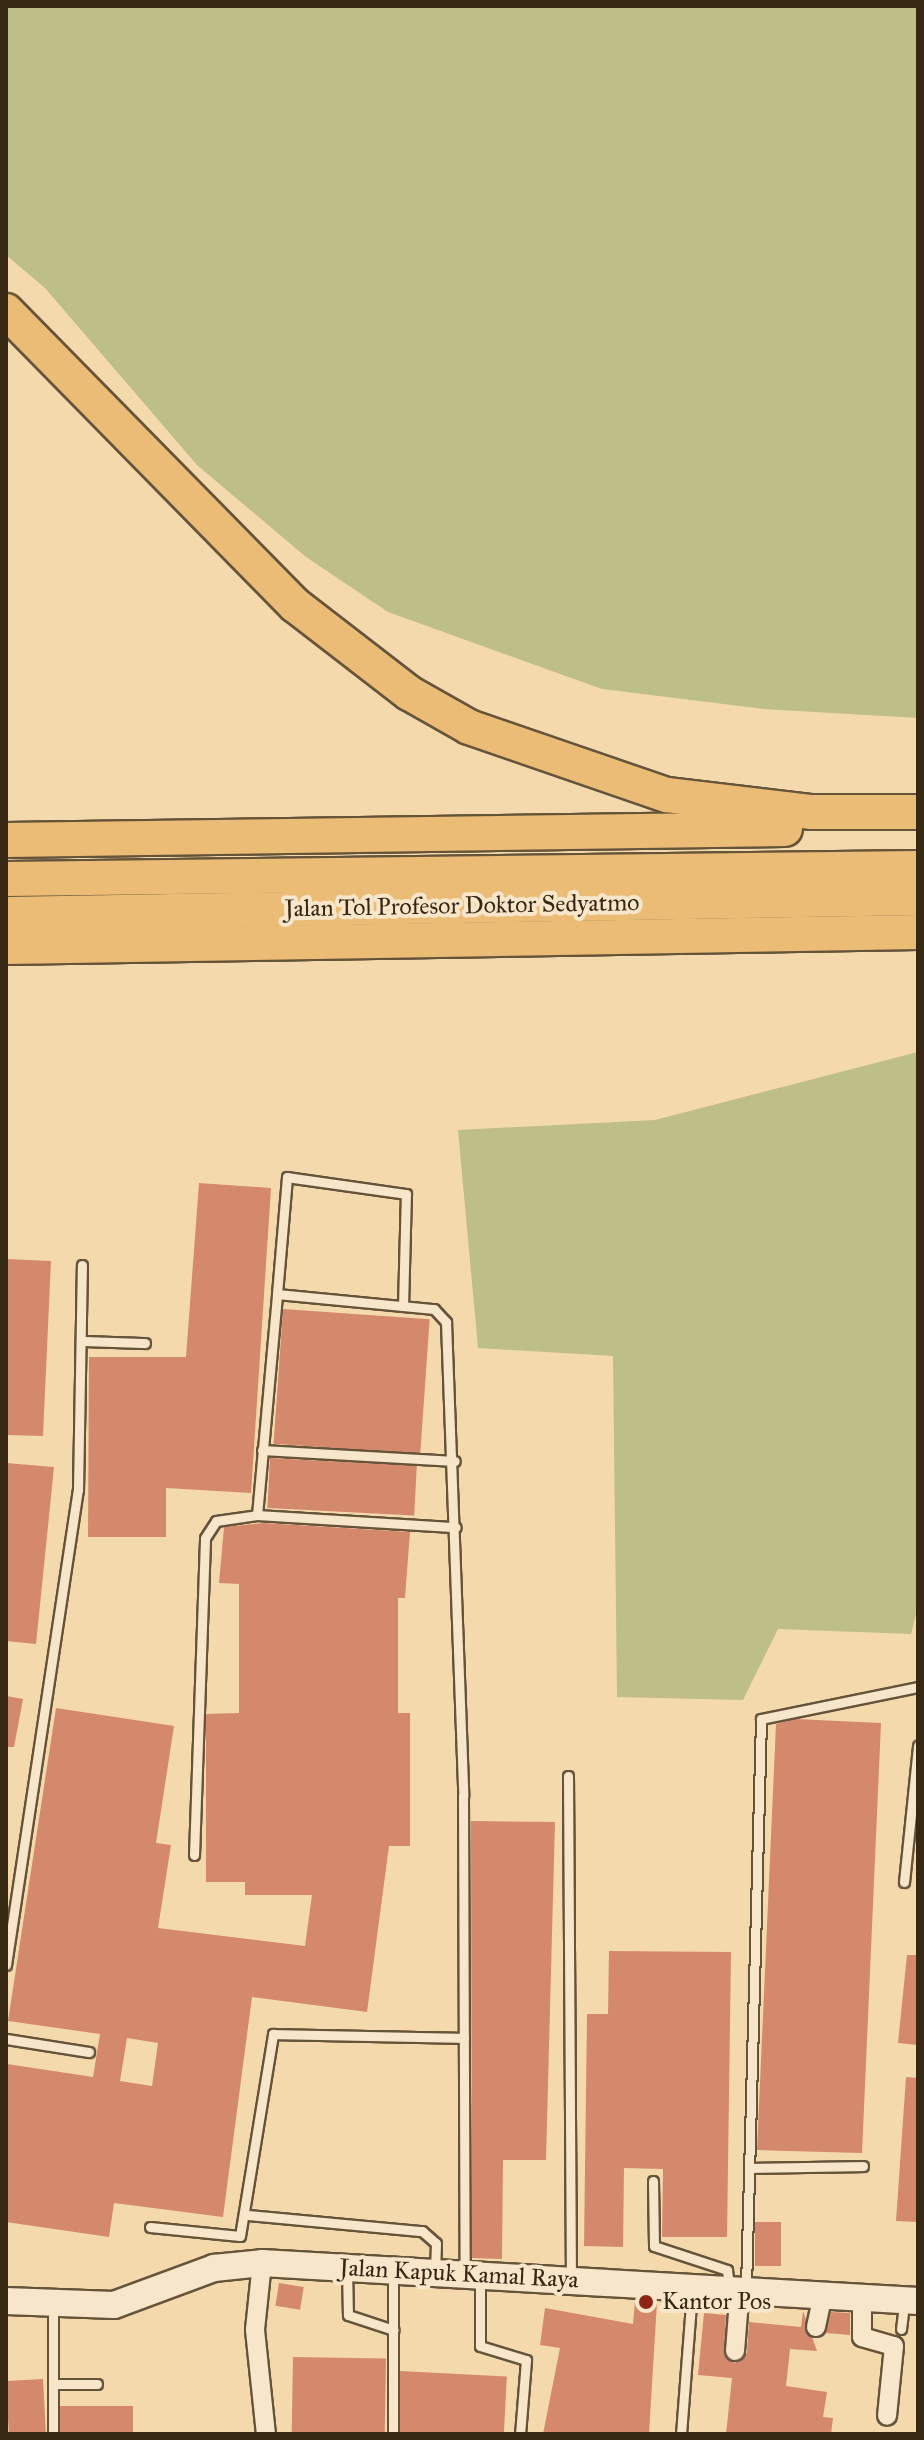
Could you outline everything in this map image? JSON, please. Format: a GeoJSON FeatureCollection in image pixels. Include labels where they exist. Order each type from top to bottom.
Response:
{"type":"FeatureCollection","features":[{"type":"Feature","properties":{"kind":"highway"},"geometry":{"type":"LineString","coordinates":[[6,311],[295,605],[398,686],[469,727],[667,795],[812,812],[918,812]]}},
{"type":"Feature","properties":{"kind":"highway"},"geometry":{"type":"LineString","coordinates":[[6,840],[918,828]]}},
{"type":"Feature","properties":{"kind":"highway","name":"Jalan Tol Profesor Doktor Sedyatmo"},"geometry":{"type":"LineString","coordinates":[[6,879],[918,868]]}},
{"type":"Feature","properties":{"kind":"highway","name":"Jalan Tol Profesor Doktor Sedyatmo"},"geometry":{"type":"LineString","coordinates":[[6,914],[918,898]]}},
{"type":"Feature","properties":{"kind":"highway","name":"Jalan Tol Profesor Doktor Sedyatmo"},"geometry":{"type":"LineString","coordinates":[[6,947],[918,932]]}},
{"type":"Feature","properties":{"kind":"main road","name":"Jalan Kapuk Kamal Raya"},"geometry":{"type":"LineString","coordinates":[[6,2301],[114,2305],[214,2268],[262,2263],[393,2272],[693,2284],[911,2301]]}},
{"type":"Feature","properties":{"kind":"street"},"geometry":{"type":"LineString","coordinates":[[262,2263],[255,2330],[266,2434]]}},
{"type":"Feature","properties":{"kind":"street"},"geometry":{"type":"LineString","coordinates":[[735,2351],[738,2287]]}},
{"type":"Feature","properties":{"kind":"street"},"geometry":{"type":"LineString","coordinates":[[816,2327],[823,2294]]}},
{"type":"Feature","properties":{"kind":"street"},"geometry":{"type":"LineString","coordinates":[[862,2297],[862,2337],[894,2346],[887,2416]]}},
{"type":"Feature","properties":{"kind":"lane"},"geometry":{"type":"LineString","coordinates":[[257,1515],[277,1294],[282,1187],[292,1175],[406,1194],[403,1306]]}},
{"type":"Feature","properties":{"kind":"lane"},"geometry":{"type":"LineString","coordinates":[[6,1965],[78,1490],[82,1265]]}},
{"type":"Feature","properties":{"kind":"lane"},"geometry":{"type":"LineString","coordinates":[[277,1294],[403,1306],[445,1315],[455,1461],[464,2038],[473,2275],[480,2346],[526,2360],[520,2434]]}},
{"type":"Feature","properties":{"kind":"lane"},"geometry":{"type":"LineString","coordinates":[[81,1341],[145,1343]]}},
{"type":"Feature","properties":{"kind":"lane"},"geometry":{"type":"LineString","coordinates":[[262,1450],[455,1461]]}},
{"type":"Feature","properties":{"kind":"lane"},"geometry":{"type":"LineString","coordinates":[[194,1855],[205,1538],[216,1521],[257,1515],[456,1527]]}},
{"type":"Feature","properties":{"kind":"lane"},"geometry":{"type":"LineString","coordinates":[[738,2287],[751,2168],[761,1719],[918,1687]]}},
{"type":"Feature","properties":{"kind":"lane"},"geometry":{"type":"LineString","coordinates":[[904,1882],[918,1746]]}},
{"type":"Feature","properties":{"kind":"lane"},"geometry":{"type":"LineString","coordinates":[[568,1776],[571,2280]]}},
{"type":"Feature","properties":{"kind":"lane"},"geometry":{"type":"LineString","coordinates":[[150,2227],[240,2236],[248,2215],[273,2034],[464,2038]]}},
{"type":"Feature","properties":{"kind":"lane"},"geometry":{"type":"LineString","coordinates":[[6,2039],[89,2052]]}},
{"type":"Feature","properties":{"kind":"lane"},"geometry":{"type":"LineString","coordinates":[[751,2168],[863,2166]]}},
{"type":"Feature","properties":{"kind":"lane"},"geometry":{"type":"LineString","coordinates":[[653,2181],[654,2246],[727,2270],[738,2287]]}},
{"type":"Feature","properties":{"kind":"lane"},"geometry":{"type":"LineString","coordinates":[[248,2215],[422,2231],[436,2243],[434,2273]]}},
{"type":"Feature","properties":{"kind":"lane"},"geometry":{"type":"LineString","coordinates":[[347,2269],[348,2315],[394,2330]]}},
{"type":"Feature","properties":{"kind":"lane"},"geometry":{"type":"LineString","coordinates":[[393,2272],[393,2434]]}},
{"type":"Feature","properties":{"kind":"lane"},"geometry":{"type":"LineString","coordinates":[[681,2434],[693,2284]]}},
{"type":"Feature","properties":{"kind":"lane"},"geometry":{"type":"LineString","coordinates":[[901,2329],[911,2301]]}},
{"type":"Feature","properties":{"kind":"lane"},"geometry":{"type":"LineString","coordinates":[[53,2434],[54,2304]]}},
{"type":"Feature","properties":{"kind":"lane"},"geometry":{"type":"LineString","coordinates":[[53,2384],[97,2384]]}},
{"type":"Feature","properties":{"kind":"green space"},"geometry":{"type":"Polygon","coordinates":[[[6,6],[918,6],[918,718],[764,709],[602,689],[388,612],[306,557],[197,465],[45,288],[6,255],[6,6]]]}},
{"type":"Feature","properties":{"kind":"green space"},"geometry":{"type":"Polygon","coordinates":[[[918,1052],[918,1606],[911,1634],[778,1629],[743,1700],[617,1697],[613,1356],[478,1348],[458,1130],[655,1120],[918,1052]]]}},
{"type":"Feature","properties":{"kind":"building"},"geometry":{"type":"Polygon","coordinates":[[[199,1183],[271,1188],[251,1493],[166,1488],[166,1537],[88,1537],[89,1357],[186,1357],[199,1183]]]}},
{"type":"Feature","properties":{"kind":"building"},"geometry":{"type":"Polygon","coordinates":[[[6,1259],[51,1261],[43,1436],[6,1435],[6,1259]]]}},
{"type":"Feature","properties":{"kind":"building"},"geometry":{"type":"Polygon","coordinates":[[[283,1309],[430,1319],[420,1454],[274,1444],[283,1309]]]}},
{"type":"Feature","properties":{"kind":"building"},"geometry":{"type":"Polygon","coordinates":[[[270,1458],[417,1466],[414,1516],[267,1508],[270,1458]]]}},
{"type":"Feature","properties":{"kind":"building"},"geometry":{"type":"Polygon","coordinates":[[[6,1463],[54,1467],[36,1644],[6,1641],[6,1463]]]}},
{"type":"Feature","properties":{"kind":"building"},"geometry":{"type":"Polygon","coordinates":[[[264,1523],[410,1532],[405,1598],[398,1598],[398,1713],[410,1713],[410,1846],[389,1846],[367,2012],[252,1997],[223,2217],[114,2203],[109,2237],[6,2222],[7,2064],[93,2077],[100,2034],[8,2021],[56,1708],[174,1726],[156,1843],[171,1845],[158,1928],[305,1946],[312,1895],[245,1895],[245,1882],[206,1882],[206,1714],[239,1713],[239,1584],[219,1583],[224,1527],[264,1523]],[[127,2038],[120,2081],[152,2086],[158,2043],[127,2038]]]}},
{"type":"Feature","properties":{"kind":"building"},"geometry":{"type":"Polygon","coordinates":[[[6,1696],[23,1699],[14,1747],[6,1747],[6,1696]]]}},
{"type":"Feature","properties":{"kind":"building"},"geometry":{"type":"Polygon","coordinates":[[[796,1719],[881,1723],[862,2153],[757,2150],[776,1724],[796,1719]]]}},
{"type":"Feature","properties":{"kind":"building"},"geometry":{"type":"Polygon","coordinates":[[[471,1821],[555,1822],[546,2160],[503,2160],[502,2259],[472,2258],[471,1821]]]}},
{"type":"Feature","properties":{"kind":"building"},"geometry":{"type":"Polygon","coordinates":[[[609,1951],[731,1952],[727,2237],[662,2237],[663,2169],[624,2168],[623,2247],[584,2246],[587,2014],[608,2014],[609,1951]]]}},
{"type":"Feature","properties":{"kind":"building"},"geometry":{"type":"Polygon","coordinates":[[[907,1955],[918,1955],[918,2045],[898,2043],[907,1955]]]}},
{"type":"Feature","properties":{"kind":"building"},"geometry":{"type":"Polygon","coordinates":[[[906,2077],[918,2078],[918,2222],[896,2221],[906,2077]]]}},
{"type":"Feature","properties":{"kind":"building"},"geometry":{"type":"Polygon","coordinates":[[[755,2222],[781,2222],[781,2266],[755,2266],[755,2222]]]}},
{"type":"Feature","properties":{"kind":"building"},"geometry":{"type":"Polygon","coordinates":[[[279,2283],[304,2287],[300,2310],[275,2306],[279,2283]]]}},
{"type":"Feature","properties":{"kind":"building"},"geometry":{"type":"Polygon","coordinates":[[[635,2301],[657,2302],[649,2434],[543,2434],[560,2348],[540,2345],[545,2308],[633,2324],[635,2301]]]}},
{"type":"Feature","properties":{"kind":"building"},"geometry":{"type":"Polygon","coordinates":[[[803,2311],[817,2351],[790,2349],[786,2386],[827,2392],[823,2417],[833,2418],[831,2434],[726,2434],[732,2378],[698,2375],[704,2313],[726,2315],[724,2355],[735,2363],[747,2353],[749,2322],[801,2327],[803,2311]]]}},
{"type":"Feature","properties":{"kind":"building"},"geometry":{"type":"Polygon","coordinates":[[[831,2312],[850,2313],[850,2335],[826,2333],[831,2312]]]}},
{"type":"Feature","properties":{"kind":"building"},"geometry":{"type":"Polygon","coordinates":[[[293,2357],[386,2359],[385,2434],[292,2434],[293,2357]]]}},
{"type":"Feature","properties":{"kind":"building"},"geometry":{"type":"Polygon","coordinates":[[[400,2371],[507,2377],[504,2434],[397,2434],[400,2371]]]}},
{"type":"Feature","properties":{"kind":"building"},"geometry":{"type":"Polygon","coordinates":[[[43,2379],[46,2434],[9,2434],[6,2381],[43,2379]]]}},
{"type":"Feature","properties":{"kind":"building"},"geometry":{"type":"Polygon","coordinates":[[[60,2406],[133,2406],[133,2434],[60,2434],[60,2406]]]}},
{"type":"Feature","properties":{"kind":"place","name":"Kantor Pos"},"geometry":{"type":"Point","coordinates":[646,2302]}}]}
